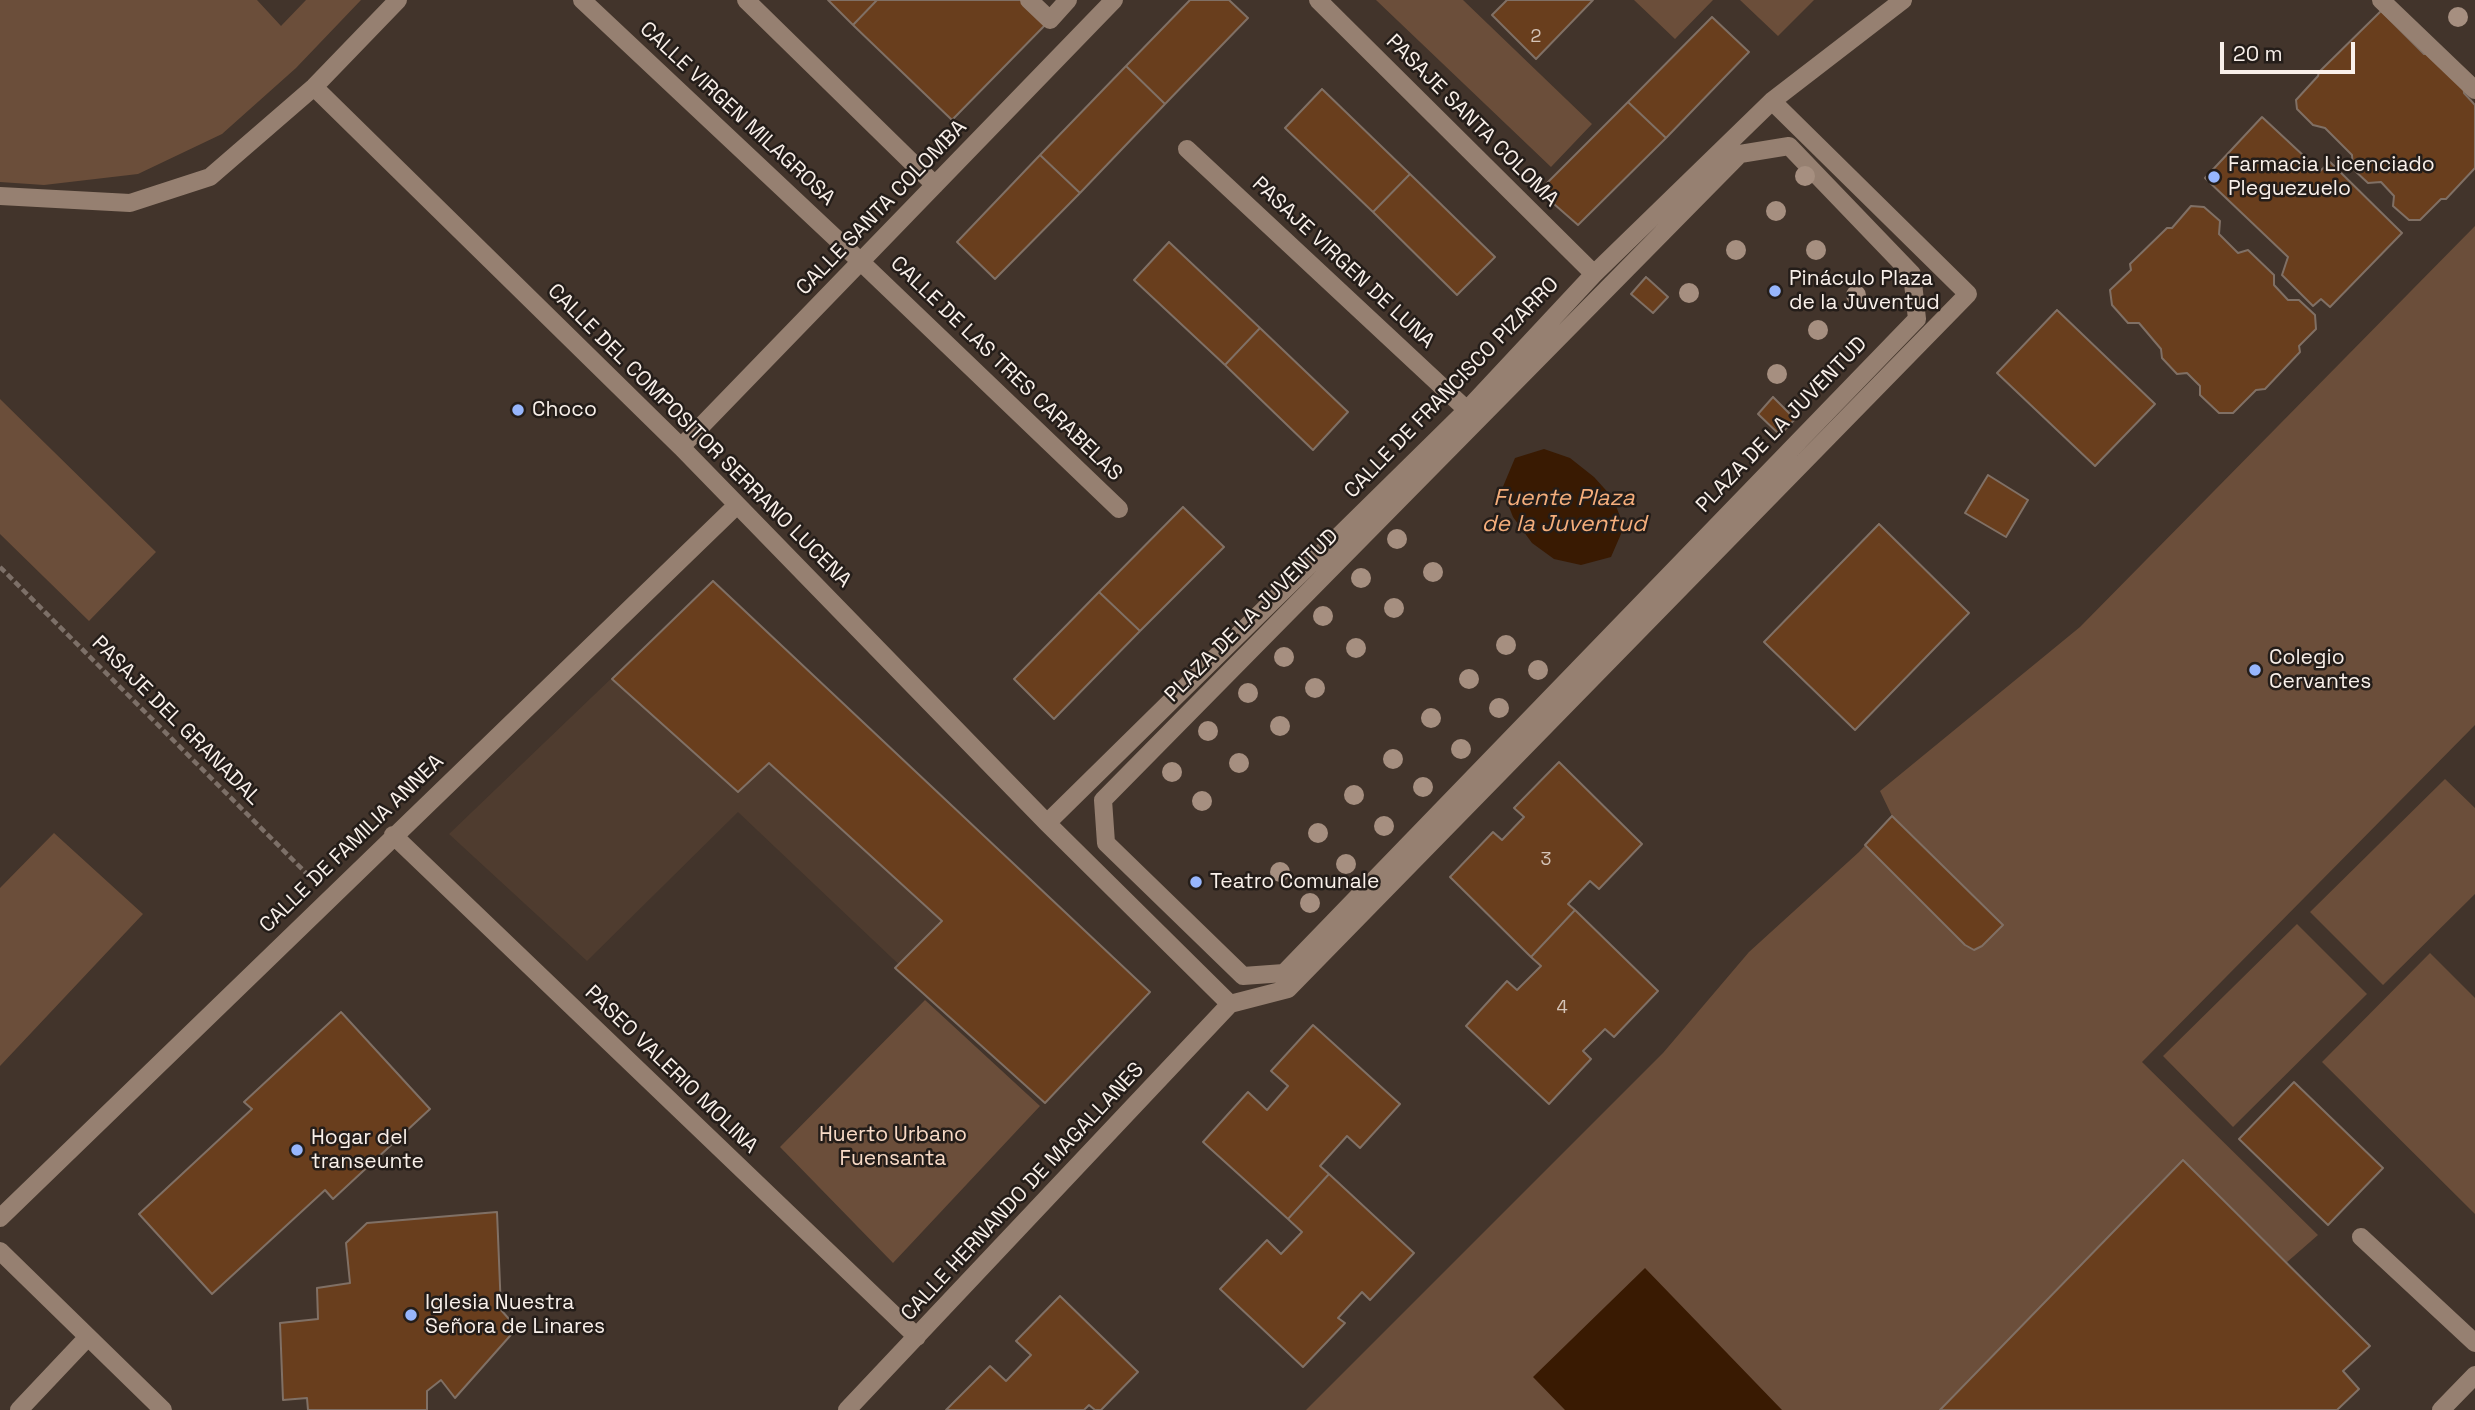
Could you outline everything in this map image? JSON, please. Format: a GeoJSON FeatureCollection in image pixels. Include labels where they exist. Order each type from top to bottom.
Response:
{"type":"FeatureCollection","features":[{"type":"Feature","properties":{"kind":"street"},"geometry":{"type":"LineString","coordinates":[[0,197],[130,203],[210,177],[314,87],[398,0]]}},
{"type":"Feature","properties":{"kind":"street","name":"CALLE VIRGEN MILAGROSA"},"geometry":{"type":"LineString","coordinates":[[582,0],[861,262]]}},
{"type":"Feature","properties":{"kind":"street"},"geometry":{"type":"LineString","coordinates":[[746,0],[935,186]]}},
{"type":"Feature","properties":{"kind":"street"},"geometry":{"type":"LineString","coordinates":[[1030,0],[1050,20],[1068,0]]}},
{"type":"Feature","properties":{"kind":"street","name":"CALLE SANTA COLOMBA"},"geometry":{"type":"LineString","coordinates":[[681,447],[1115,0]]}},
{"type":"Feature","properties":{"kind":"street","name":"PASAJE SANTA COLOMA"},"geometry":{"type":"LineString","coordinates":[[1318,0],[1594,274]]}},
{"type":"Feature","properties":{"kind":"street"},"geometry":{"type":"LineString","coordinates":[[2381,0],[2475,90]]}},
{"type":"Feature","properties":{"kind":"street","name":"CALLE DE FRANCISCO PIZARRO"},"geometry":{"type":"LineString","coordinates":[[1046,823],[1467,410],[1594,274],[1772,101],[1898,2]]}},
{"type":"Feature","properties":{"kind":"street","name":"CALLE DEL COMPOSITOR SERRANO LUCENA"},"geometry":{"type":"LineString","coordinates":[[314,87],[681,447],[1046,823]]}},
{"type":"Feature","properties":{"kind":"street","name":"PLAZA DE LA JUVENTUD"},"geometry":{"type":"LineString","coordinates":[[1230,1004],[1288,989],[1968,294],[1772,101]]}},
{"type":"Feature","properties":{"kind":"street","name":"PLAZA DE LA JUVENTUD"},"geometry":{"type":"LineString","coordinates":[[1789,146],[1912,274],[1917,319],[1283,973],[1243,976],[1107,843],[1103,800],[1740,154],[1789,146]]}},
{"type":"Feature","properties":{"kind":"street","name":"PASAJE VIRGEN DE LUNA"},"geometry":{"type":"LineString","coordinates":[[1187,149],[1467,410]]}},
{"type":"Feature","properties":{"kind":"street","name":"CALLE DE LAS TRES CARABELAS"},"geometry":{"type":"LineString","coordinates":[[861,262],[1119,509]]}},
{"type":"Feature","properties":{"kind":"street","name":"CALLE DE FAMILIA ANNEA"},"geometry":{"type":"LineString","coordinates":[[0,1218],[737,505]]}},
{"type":"Feature","properties":{"kind":"street"},"geometry":{"type":"LineString","coordinates":[[1046,823],[1230,1004]]}},
{"type":"Feature","properties":{"kind":"street","name":"PASEO VALERIO MOLINA"},"geometry":{"type":"LineString","coordinates":[[394,835],[917,1337]]}},
{"type":"Feature","properties":{"kind":"street","name":"CALLE HERNANDO DE MAGALLANES"},"geometry":{"type":"LineString","coordinates":[[847,1410],[1230,1004]]}},
{"type":"Feature","properties":{"kind":"street"},"geometry":{"type":"LineString","coordinates":[[2361,1237],[2475,1343]]}},
{"type":"Feature","properties":{"kind":"street"},"geometry":{"type":"LineString","coordinates":[[0,1251],[163,1410]]}},
{"type":"Feature","properties":{"kind":"street"},"geometry":{"type":"LineString","coordinates":[[19,1410],[87,1338]]}},
{"type":"Feature","properties":{"kind":"street"},"geometry":{"type":"LineString","coordinates":[[2441,1410],[2475,1375]]}},
{"type":"Feature","properties":{"kind":"path","name":"PASAJE DEL GRANADAL"},"geometry":{"type":"LineString","coordinates":[[0,568],[330,897]]}},
{"type":"Feature","properties":{"kind":"shaded area"},"geometry":{"type":"Polygon","coordinates":[[[713,581],[1150,992],[1045,1103],[738,812],[587,961],[449,834],[713,581]]]}},
{"type":"Feature","properties":{"kind":"green space"},"geometry":{"type":"Polygon","coordinates":[[[0,0],[257,0],[281,26],[306,0],[361,0],[296,68],[222,134],[138,174],[44,185],[0,182],[0,0]]]}},
{"type":"Feature","properties":{"kind":"green space"},"geometry":{"type":"Polygon","coordinates":[[[1376,0],[1463,0],[1592,124],[1551,167],[1376,0]]]}},
{"type":"Feature","properties":{"kind":"green space"},"geometry":{"type":"Polygon","coordinates":[[[1634,0],[1713,0],[1675,39],[1634,0]]]}},
{"type":"Feature","properties":{"kind":"green space"},"geometry":{"type":"Polygon","coordinates":[[[1740,0],[1814,0],[1778,36],[1740,0]]]}},
{"type":"Feature","properties":{"kind":"green space"},"geometry":{"type":"Polygon","coordinates":[[[2475,226],[2475,725],[2142,1062],[2318,1235],[2286,1263],[2370,1346],[2343,1371],[2359,1389],[2337,1410],[1306,1410],[1663,1053],[1749,952],[1859,852],[1892,816],[1880,791],[2080,627],[2475,226]]]}},
{"type":"Feature","properties":{"kind":"green space"},"geometry":{"type":"Polygon","coordinates":[[[0,399],[156,552],[89,621],[0,534],[0,399]]]}},
{"type":"Feature","properties":{"kind":"green space"},"geometry":{"type":"Polygon","coordinates":[[[2445,779],[2475,808],[2475,894],[2383,985],[2310,912],[2445,779]]]}},
{"type":"Feature","properties":{"kind":"green space"},"geometry":{"type":"Polygon","coordinates":[[[54,833],[143,914],[0,1066],[0,888],[54,833]]]}},
{"type":"Feature","properties":{"kind":"green space"},"geometry":{"type":"Polygon","coordinates":[[[2297,924],[2367,994],[2233,1127],[2163,1056],[2297,924]]]}},
{"type":"Feature","properties":{"kind":"green space"},"geometry":{"type":"Polygon","coordinates":[[[2430,953],[2475,998],[2475,1214],[2322,1062],[2430,953]]]}},
{"type":"Feature","properties":{"kind":"green space","name":"Huerto Urbano Fuensanta"},"geometry":{"type":"Polygon","coordinates":[[[925,1000],[1040,1106],[893,1263],[780,1147],[925,1000]]]}},
{"type":"Feature","properties":{"kind":"water","name":"Fuente Plaza de la Juventud"},"geometry":{"type":"Polygon","coordinates":[[[1544,449],[1570,458],[1594,477],[1613,498],[1624,527],[1611,557],[1581,565],[1554,559],[1532,543],[1513,517],[1502,489],[1515,458],[1544,449]]]}},
{"type":"Feature","properties":{"kind":"water"},"geometry":{"type":"Polygon","coordinates":[[[1645,1268],[1782,1410],[1565,1410],[1533,1377],[1645,1268]]]}},
{"type":"Feature","properties":{"kind":"building"},"geometry":{"type":"Polygon","coordinates":[[[828,0],[877,0],[853,25],[828,0]]]}},
{"type":"Feature","properties":{"kind":"building"},"geometry":{"type":"Polygon","coordinates":[[[877,0],[1029,0],[1050,20],[952,120],[853,25],[877,0]]]}},
{"type":"Feature","properties":{"kind":"building"},"geometry":{"type":"Polygon","coordinates":[[[1190,0],[1229,0],[1248,18],[1165,104],[1126,66],[1190,0]]]}},
{"type":"Feature","properties":{"kind":"building"},"geometry":{"type":"Polygon","coordinates":[[[1507,0],[1593,0],[1536,59],[1492,15],[1507,0]]]}},
{"type":"Feature","properties":{"kind":"building"},"geometry":{"type":"Polygon","coordinates":[[[2381,11],[2424,54],[2437,54],[2463,80],[2464,93],[2475,105],[2475,168],[2446,199],[2441,199],[2420,220],[2409,220],[2393,206],[2394,196],[2381,182],[2368,183],[2353,169],[2352,155],[2325,128],[2313,125],[2297,109],[2296,100],[2319,72],[2381,11]]]}},
{"type":"Feature","properties":{"kind":"building"},"geometry":{"type":"Polygon","coordinates":[[[1712,17],[1749,52],[1666,138],[1628,102],[1712,17]]]}},
{"type":"Feature","properties":{"kind":"building"},"geometry":{"type":"Polygon","coordinates":[[[1126,66],[1165,104],[1080,193],[1040,155],[1126,66]]]}},
{"type":"Feature","properties":{"kind":"building"},"geometry":{"type":"Polygon","coordinates":[[[1322,89],[1410,174],[1373,212],[1285,128],[1322,89]]]}},
{"type":"Feature","properties":{"kind":"building"},"geometry":{"type":"Polygon","coordinates":[[[1628,102],[1666,138],[1578,225],[1539,191],[1628,102]]]}},
{"type":"Feature","properties":{"kind":"building"},"geometry":{"type":"Polygon","coordinates":[[[2262,117],[2320,171],[2330,162],[2402,233],[2330,307],[2321,299],[2313,306],[2282,275],[2288,257],[2205,178],[2262,117]]]}},
{"type":"Feature","properties":{"kind":"building"},"geometry":{"type":"Polygon","coordinates":[[[1040,155],[1080,193],[995,279],[957,242],[1040,155]]]}},
{"type":"Feature","properties":{"kind":"building"},"geometry":{"type":"Polygon","coordinates":[[[1410,174],[1495,257],[1457,295],[1373,212],[1410,174]]]}},
{"type":"Feature","properties":{"kind":"building"},"geometry":{"type":"Polygon","coordinates":[[[2191,206],[2204,207],[2220,221],[2219,234],[2238,253],[2248,250],[2274,275],[2274,285],[2288,300],[2299,300],[2315,315],[2316,329],[2299,346],[2300,352],[2265,389],[2256,390],[2233,413],[2219,413],[2200,395],[2200,386],[2187,373],[2177,374],[2162,358],[2161,349],[2139,323],[2128,323],[2112,305],[2110,290],[2131,270],[2130,264],[2167,228],[2172,228],[2191,206]]]}},
{"type":"Feature","properties":{"kind":"building"},"geometry":{"type":"Polygon","coordinates":[[[1169,242],[1260,328],[1225,365],[1134,280],[1169,242]]]}},
{"type":"Feature","properties":{"kind":"building"},"geometry":{"type":"Polygon","coordinates":[[[1646,277],[1668,297],[1653,313],[1631,294],[1646,277]]]}},
{"type":"Feature","properties":{"kind":"building"},"geometry":{"type":"Polygon","coordinates":[[[2057,310],[2155,404],[2095,466],[1997,373],[2057,310]]]}},
{"type":"Feature","properties":{"kind":"building"},"geometry":{"type":"Polygon","coordinates":[[[1260,328],[1348,412],[1313,450],[1225,365],[1260,328]]]}},
{"type":"Feature","properties":{"kind":"building"},"geometry":{"type":"Polygon","coordinates":[[[1773,397],[1795,419],[1780,435],[1758,414],[1773,397]]]}},
{"type":"Feature","properties":{"kind":"building"},"geometry":{"type":"Polygon","coordinates":[[[1988,475],[2028,500],[2006,537],[1965,513],[1988,475]]]}},
{"type":"Feature","properties":{"kind":"building"},"geometry":{"type":"Polygon","coordinates":[[[1183,507],[1224,547],[1140,631],[1099,592],[1183,507]]]}},
{"type":"Feature","properties":{"kind":"building"},"geometry":{"type":"Polygon","coordinates":[[[1879,524],[1969,613],[1855,730],[1764,642],[1879,524]]]}},
{"type":"Feature","properties":{"kind":"building"},"geometry":{"type":"Polygon","coordinates":[[[713,581],[1150,992],[1045,1103],[895,968],[942,921],[769,763],[738,792],[612,679],[713,581]]]}},
{"type":"Feature","properties":{"kind":"building"},"geometry":{"type":"Polygon","coordinates":[[[1099,592],[1140,631],[1054,719],[1014,679],[1099,592]]]}},
{"type":"Feature","properties":{"kind":"building"},"geometry":{"type":"Polygon","coordinates":[[[1559,762],[1642,844],[1599,889],[1590,881],[1568,904],[1575,910],[1531,957],[1450,877],[1493,832],[1502,840],[1524,817],[1514,808],[1559,762]]]}},
{"type":"Feature","properties":{"kind":"building"},"geometry":{"type":"Polygon","coordinates":[[[1892,816],[2003,925],[1982,946],[1974,950],[1965,945],[1865,845],[1892,816]]]}},
{"type":"Feature","properties":{"kind":"building"},"geometry":{"type":"Polygon","coordinates":[[[1575,910],[1658,991],[1614,1037],[1605,1029],[1583,1051],[1591,1059],[1549,1104],[1466,1026],[1507,981],[1517,990],[1541,966],[1531,957],[1575,910]]]}},
{"type":"Feature","properties":{"kind":"building","name":"Hogar del transeunte"},"geometry":{"type":"Polygon","coordinates":[[[341,1012],[430,1109],[333,1199],[325,1190],[212,1294],[139,1214],[252,1109],[244,1102],[341,1012]]]}},
{"type":"Feature","properties":{"kind":"building"},"geometry":{"type":"Polygon","coordinates":[[[1313,1025],[1400,1104],[1360,1148],[1347,1136],[1320,1166],[1329,1174],[1288,1219],[1203,1142],[1248,1092],[1267,1110],[1288,1086],[1271,1071],[1313,1025]]]}},
{"type":"Feature","properties":{"kind":"building"},"geometry":{"type":"Polygon","coordinates":[[[2294,1082],[2383,1168],[2328,1225],[2239,1139],[2294,1082]]]}},
{"type":"Feature","properties":{"kind":"building"},"geometry":{"type":"Polygon","coordinates":[[[2183,1160],[2370,1346],[2343,1371],[2359,1389],[2337,1410],[1940,1410],[2183,1160]]]}},
{"type":"Feature","properties":{"kind":"building"},"geometry":{"type":"Polygon","coordinates":[[[1329,1174],[1414,1253],[1370,1300],[1362,1292],[1338,1318],[1345,1323],[1303,1367],[1220,1289],[1267,1240],[1281,1254],[1302,1232],[1288,1219],[1329,1174]]]}},
{"type":"Feature","properties":{"kind":"building","name":"Iglesia Nuestra Señora de Linares"},"geometry":{"type":"Polygon","coordinates":[[[497,1212],[501,1310],[517,1328],[455,1398],[441,1380],[427,1391],[427,1410],[308,1410],[307,1398],[283,1400],[280,1323],[318,1319],[317,1288],[350,1283],[346,1243],[367,1223],[497,1212]]]}},
{"type":"Feature","properties":{"kind":"building"},"geometry":{"type":"Polygon","coordinates":[[[1060,1296],[1138,1372],[1101,1410],[1095,1410],[1089,1405],[1084,1410],[946,1410],[990,1366],[1006,1381],[1031,1355],[1016,1341],[1060,1296]]]}},
{"type":"Feature","properties":{"kind":"place","name":"Farmacia Licenciado Pleguezuelo"},"geometry":{"type":"Point","coordinates":[2214,177]}},
{"type":"Feature","properties":{"kind":"place","name":"Pináculo Plaza de la Juventud"},"geometry":{"type":"Point","coordinates":[1775,291]}},
{"type":"Feature","properties":{"kind":"place","name":"Choco"},"geometry":{"type":"Point","coordinates":[518,410]}},
{"type":"Feature","properties":{"kind":"place","name":"Colegio Cervantes"},"geometry":{"type":"Point","coordinates":[2255,670]}},
{"type":"Feature","properties":{"kind":"place","name":"Teatro Comunale"},"geometry":{"type":"Point","coordinates":[1196,882]}},
{"type":"Feature","properties":{"kind":"place","name":"Hogar del transeunte"},"geometry":{"type":"Point","coordinates":[297,1150]}},
{"type":"Feature","properties":{"kind":"place","name":"Iglesia Nuestra Señora de Linares"},"geometry":{"type":"Point","coordinates":[411,1315]}}]}
